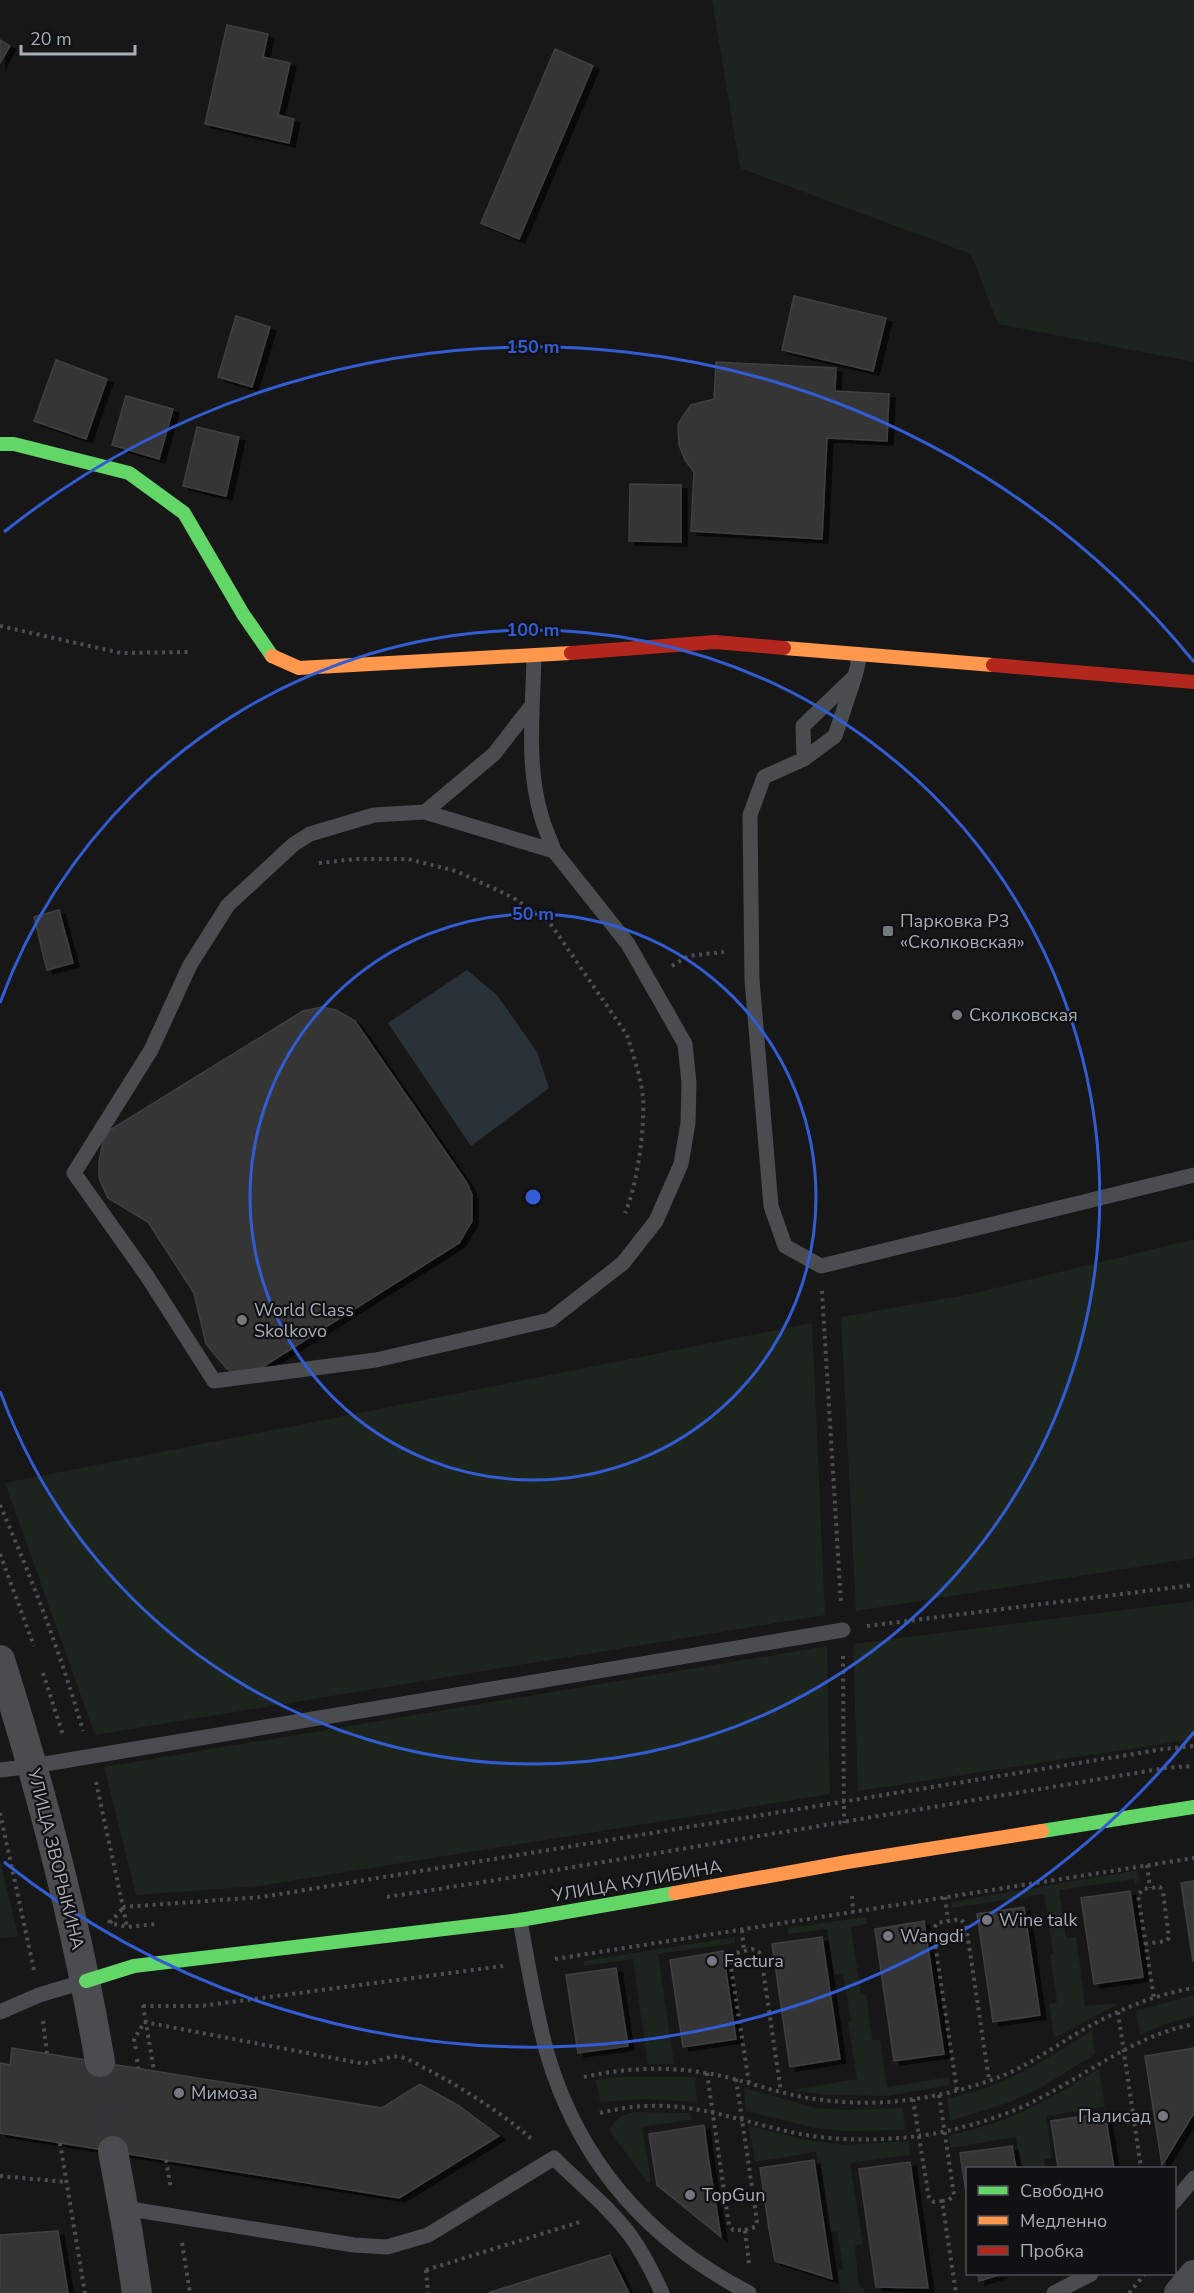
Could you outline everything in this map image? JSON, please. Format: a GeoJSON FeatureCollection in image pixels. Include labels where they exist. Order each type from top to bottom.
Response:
{"type":"FeatureCollection","features":[{"type":"Feature","properties":{"kind":"street"},"geometry":{"type":"LineString","coordinates":[[0,444],[14,444],[129,473],[184,513],[243,614],[271,656],[299,668],[534,656],[715,642],[1194,682]]}},
{"type":"Feature","properties":{"kind":"street","name":"УЛИЦА ЗВОРЫКИНА"},"geometry":{"type":"LineString","coordinates":[[0,1660],[33,1766],[86,1981],[100,2062]]}},
{"type":"Feature","properties":{"kind":"street","name":"УЛИЦА КУЛИБИНА"},"geometry":{"type":"LineString","coordinates":[[86,1981],[134,1966],[520,1920],[847,1862],[1194,1807]]}},
{"type":"Feature","properties":{"kind":"street"},"geometry":{"type":"LineString","coordinates":[[113,2151],[137,2293]]}},
{"type":"Feature","properties":{"kind":"street"},"geometry":{"type":"LineString","coordinates":[[1179,2293],[1194,2275]]}},
{"type":"Feature","properties":{"kind":"lane"},"geometry":{"type":"LineString","coordinates":[[860,655],[835,736],[804,759],[764,777],[750,815],[752,980],[771,1206],[784,1246],[821,1266],[1194,1175]]}},
{"type":"Feature","properties":{"kind":"lane"},"geometry":{"type":"LineString","coordinates":[[534,656],[532,705],[534,775],[540,814],[554,850],[628,944],[685,1044],[689,1083],[686,1133],[681,1164],[656,1221],[623,1263],[550,1320],[376,1360],[214,1381],[147,1276],[74,1173],[151,1050],[190,965],[228,904],[285,851],[310,834],[374,815],[426,812],[554,850]]}},
{"type":"Feature","properties":{"kind":"lane"},"geometry":{"type":"LineString","coordinates":[[804,759],[804,726],[855,676]]}},
{"type":"Feature","properties":{"kind":"lane"},"geometry":{"type":"LineString","coordinates":[[426,812],[494,754],[532,705]]}},
{"type":"Feature","properties":{"kind":"lane"},"geometry":{"type":"LineString","coordinates":[[0,1770],[843,1630]]}},
{"type":"Feature","properties":{"kind":"lane"},"geometry":{"type":"LineString","coordinates":[[520,1920],[547,2054],[574,2122],[602,2170],[640,2215],[689,2257],[714,2275],[749,2293]]}},
{"type":"Feature","properties":{"kind":"lane"},"geometry":{"type":"LineString","coordinates":[[0,2012],[39,1995],[86,1981]]}},
{"type":"Feature","properties":{"kind":"lane"},"geometry":{"type":"LineString","coordinates":[[124,2208],[354,2245],[387,2247],[416,2240],[435,2232],[554,2158],[611,2213],[630,2235],[662,2293]]}},
{"type":"Feature","properties":{"kind":"lane"},"geometry":{"type":"LineString","coordinates":[[1176,2200],[1194,2178]]}},
{"type":"Feature","properties":{"kind":"lane"},"geometry":{"type":"LineString","coordinates":[[1054,2293],[1089,2275]]}},
{"type":"Feature","properties":{"kind":"path"},"geometry":{"type":"LineString","coordinates":[[0,626],[121,653],[189,652]]}},
{"type":"Feature","properties":{"kind":"path"},"geometry":{"type":"LineString","coordinates":[[312,864],[356,859],[408,859],[456,871],[512,897],[550,923],[627,1035],[632,1052],[643,1098],[641,1141],[631,1200],[622,1220]]}},
{"type":"Feature","properties":{"kind":"path"},"geometry":{"type":"LineString","coordinates":[[665,971],[688,956],[752,949]]}},
{"type":"Feature","properties":{"kind":"path"},"geometry":{"type":"LineString","coordinates":[[821,1266],[843,1630],[844,1822],[847,1862]]}},
{"type":"Feature","properties":{"kind":"path"},"geometry":{"type":"LineString","coordinates":[[0,1505],[30,1574],[62,1663],[90,1755],[127,1927],[161,1924]]}},
{"type":"Feature","properties":{"kind":"path"},"geometry":{"type":"LineString","coordinates":[[843,1630],[1194,1585]]}},
{"type":"Feature","properties":{"kind":"path"},"geometry":{"type":"LineString","coordinates":[[104,1926],[110,1923],[123,1907],[262,1897],[1164,1749],[1194,1746]]}},
{"type":"Feature","properties":{"kind":"path"},"geometry":{"type":"LineString","coordinates":[[383,1897],[1155,1770],[1194,1766]]}},
{"type":"Feature","properties":{"kind":"path"},"geometry":{"type":"LineString","coordinates":[[0,1813],[31,1952],[47,2053]]}},
{"type":"Feature","properties":{"kind":"path"},"geometry":{"type":"LineString","coordinates":[[154,2071],[143,2006],[201,2006],[562,1959],[1194,1858]]}},
{"type":"Feature","properties":{"kind":"path"},"geometry":{"type":"LineString","coordinates":[[1147,1865],[1150,1888]]}},
{"type":"Feature","properties":{"kind":"path"},"geometry":{"type":"LineString","coordinates":[[1145,1944],[1166,1941],[1170,1934],[1160,1887],[1140,1891],[1138,1895],[1145,1944],[1154,1998]]}},
{"type":"Feature","properties":{"kind":"path"},"geometry":{"type":"LineString","coordinates":[[945,1897],[948,1921]]}},
{"type":"Feature","properties":{"kind":"path"},"geometry":{"type":"LineString","coordinates":[[957,2090],[933,1930],[937,1923],[960,1919],[966,1925],[989,2080]]}},
{"type":"Feature","properties":{"kind":"path"},"geometry":{"type":"LineString","coordinates":[[742,1930],[744,1951]]}},
{"type":"Feature","properties":{"kind":"path"},"geometry":{"type":"LineString","coordinates":[[31,1952],[38,1950]]}},
{"type":"Feature","properties":{"kind":"path"},"geometry":{"type":"LineString","coordinates":[[749,2083],[730,1961],[733,1954],[756,1950],[761,1956],[781,2092]]}},
{"type":"Feature","properties":{"kind":"path"},"geometry":{"type":"LineString","coordinates":[[557,2084],[591,2076],[638,2070],[681,2070],[736,2079],[781,2092],[825,2100],[852,2102],[913,2099],[939,2095],[989,2080],[1045,2054],[1088,2027],[1118,2012],[1154,1998],[1194,1988]]}},
{"type":"Feature","properties":{"kind":"path"},"geometry":{"type":"LineString","coordinates":[[1118,2012],[1141,2167]]}},
{"type":"Feature","properties":{"kind":"path"},"geometry":{"type":"LineString","coordinates":[[138,2068],[134,2039],[144,2022]]}},
{"type":"Feature","properties":{"kind":"path"},"geometry":{"type":"LineString","coordinates":[[144,2022],[360,2063],[375,2063],[401,2057],[474,2097],[521,2130],[554,2158]]}},
{"type":"Feature","properties":{"kind":"path"},"geometry":{"type":"LineString","coordinates":[[574,2122],[590,2115],[636,2106],[665,2105],[712,2111],[802,2134],[846,2139],[919,2136],[945,2132],[1011,2112],[1123,2048],[1166,2031],[1194,2024]]}},
{"type":"Feature","properties":{"kind":"path"},"geometry":{"type":"LineString","coordinates":[[707,2073],[729,2225],[733,2230],[745,2230],[753,2229],[757,2221],[736,2079]]}},
{"type":"Feature","properties":{"kind":"path"},"geometry":{"type":"LineString","coordinates":[[913,2099],[928,2199],[934,2202],[950,2200],[954,2195],[939,2095]]}},
{"type":"Feature","properties":{"kind":"path"},"geometry":{"type":"LineString","coordinates":[[60,2143],[85,2293]]}},
{"type":"Feature","properties":{"kind":"path"},"geometry":{"type":"LineString","coordinates":[[0,2176],[67,2182]]}},
{"type":"Feature","properties":{"kind":"path"},"geometry":{"type":"LineString","coordinates":[[942,2201],[956,2293]]}},
{"type":"Feature","properties":{"kind":"path"},"geometry":{"type":"LineString","coordinates":[[426,2270],[611,2213]]}},
{"type":"Feature","properties":{"kind":"path"},"geometry":{"type":"LineString","coordinates":[[745,2230],[751,2272]]}},
{"type":"Feature","properties":{"kind":"path"},"geometry":{"type":"LineString","coordinates":[[1129,2293],[1143,2275]]}},
{"type":"Feature","properties":{"kind":"shaded area"},"geometry":{"type":"Polygon","coordinates":[[[712,0],[1194,0],[1194,362],[998,324],[971,254],[740,168],[712,0]]]}},
{"type":"Feature","properties":{"kind":"shaded area"},"geometry":{"type":"Polygon","coordinates":[[[467,970],[497,995],[537,1052],[549,1088],[471,1146],[388,1023],[467,970]]]}},
{"type":"Feature","properties":{"kind":"shaded area"},"geometry":{"type":"Polygon","coordinates":[[[1194,1239],[1194,1558],[856,1611],[841,1317],[971,1294],[1194,1239]]]}},
{"type":"Feature","properties":{"kind":"shaded area"},"geometry":{"type":"Polygon","coordinates":[[[812,1323],[825,1615],[95,1735],[5,1483],[812,1323]]]}},
{"type":"Feature","properties":{"kind":"shaded area"},"geometry":{"type":"Polygon","coordinates":[[[1194,1601],[1194,1739],[858,1791],[853,1644],[1194,1601]]]}},
{"type":"Feature","properties":{"kind":"shaded area"},"geometry":{"type":"Polygon","coordinates":[[[827,1646],[830,1794],[259,1886],[136,1895],[104,1767],[827,1646]]]}},
{"type":"Feature","properties":{"kind":"shaded area"},"geometry":{"type":"Polygon","coordinates":[[[0,1860],[18,1936],[0,1938],[0,1860]]]}},
{"type":"Feature","properties":{"kind":"shaded area"},"geometry":{"type":"Polygon","coordinates":[[[1138,1870],[1140,1883],[1135,1884],[1134,1879],[1059,1890],[1066,1938],[1076,1937],[1085,2006],[1120,2003],[1054,2038],[1049,2004],[1057,2002],[1050,1954],[1053,1953],[1044,1894],[952,1908],[951,1902],[1138,1870]]]}},
{"type":"Feature","properties":{"kind":"shaded area"},"geometry":{"type":"Polygon","coordinates":[[[866,1917],[868,1924],[851,1927],[861,1995],[866,1994],[872,2040],[880,2040],[887,2087],[949,2077],[949,2085],[888,2096],[826,2095],[792,2090],[857,2079],[843,1974],[834,1974],[827,1929],[788,1934],[788,1928],[866,1917]]]}},
{"type":"Feature","properties":{"kind":"shaded area"},"geometry":{"type":"Polygon","coordinates":[[[735,1937],[735,1943],[658,1954],[674,2064],[648,2064],[633,1959],[584,1966],[584,1961],[735,1937]]]}},
{"type":"Feature","properties":{"kind":"shaded area"},"geometry":{"type":"Polygon","coordinates":[[[1194,1995],[1194,2016],[1165,2024],[1140,2035],[1136,2011],[1194,1995]]]}},
{"type":"Feature","properties":{"kind":"shaded area"},"geometry":{"type":"Polygon","coordinates":[[[1092,2030],[1095,2054],[1040,2088],[1010,2102],[950,2121],[947,2099],[968,2094],[1023,2072],[1092,2030]]]}},
{"type":"Feature","properties":{"kind":"shaded area"},"geometry":{"type":"Polygon","coordinates":[[[1099,2068],[1105,2107],[1046,2116],[1052,2158],[1044,2159],[1045,2167],[1020,2167],[1016,2137],[950,2148],[949,2135],[970,2131],[1009,2118],[1064,2090],[1099,2068]]]}},
{"type":"Feature","properties":{"kind":"shaded area"},"geometry":{"type":"Polygon","coordinates":[[[618,2077],[695,2077],[697,2102],[644,2099],[600,2102],[596,2080],[618,2077]]]}},
{"type":"Feature","properties":{"kind":"shaded area"},"geometry":{"type":"Polygon","coordinates":[[[744,2088],[816,2108],[844,2110],[903,2108],[905,2130],[844,2131],[815,2128],[746,2111],[744,2088]]]}},
{"type":"Feature","properties":{"kind":"shaded area"},"geometry":{"type":"Polygon","coordinates":[[[634,2112],[690,2113],[691,2120],[642,2127],[651,2181],[647,2182],[609,2129],[621,2116],[634,2112]]]}},
{"type":"Feature","properties":{"kind":"shaded area"},"geometry":{"type":"Polygon","coordinates":[[[749,2126],[800,2139],[843,2145],[909,2141],[910,2155],[850,2163],[863,2244],[855,2246],[859,2287],[864,2288],[865,2293],[841,2292],[838,2271],[843,2269],[837,2231],[829,2232],[816,2152],[755,2162],[749,2126]]]}},
{"type":"Feature","properties":{"kind":"building"},"geometry":{"type":"Polygon","coordinates":[[[227,25],[268,34],[263,57],[290,63],[278,115],[294,119],[289,143],[205,124],[227,25]]]}},
{"type":"Feature","properties":{"kind":"building"},"geometry":{"type":"Polygon","coordinates":[[[0,40],[10,46],[0,63],[0,40]]]}},
{"type":"Feature","properties":{"kind":"building"},"geometry":{"type":"Polygon","coordinates":[[[555,49],[593,66],[519,239],[481,223],[555,49]]]}},
{"type":"Feature","properties":{"kind":"building"},"geometry":{"type":"Polygon","coordinates":[[[794,296],[886,318],[873,371],[782,350],[794,296]]]}},
{"type":"Feature","properties":{"kind":"building"},"geometry":{"type":"Polygon","coordinates":[[[236,316],[270,327],[252,387],[218,377],[236,316]]]}},
{"type":"Feature","properties":{"kind":"building"},"geometry":{"type":"Polygon","coordinates":[[[56,360],[107,379],[86,439],[34,421],[56,360]]]}},
{"type":"Feature","properties":{"kind":"building"},"geometry":{"type":"Polygon","coordinates":[[[716,362],[836,368],[835,391],[889,394],[887,441],[827,438],[822,539],[691,531],[694,472],[685,460],[679,445],[678,424],[691,405],[714,399],[716,362]]]}},
{"type":"Feature","properties":{"kind":"building"},"geometry":{"type":"Polygon","coordinates":[[[126,396],[173,409],[159,459],[112,445],[126,396]]]}},
{"type":"Feature","properties":{"kind":"building"},"geometry":{"type":"Polygon","coordinates":[[[197,427],[239,437],[226,496],[183,486],[197,427]]]}},
{"type":"Feature","properties":{"kind":"building"},"geometry":{"type":"Polygon","coordinates":[[[630,484],[681,485],[681,542],[629,541],[630,484]]]}},
{"type":"Feature","properties":{"kind":"building"},"geometry":{"type":"Polygon","coordinates":[[[59,910],[73,963],[47,970],[34,917],[59,910]]]}},
{"type":"Feature","properties":{"kind":"building"},"geometry":{"type":"Polygon","coordinates":[[[322,1007],[336,1010],[355,1021],[467,1183],[472,1195],[472,1221],[459,1243],[253,1373],[239,1375],[227,1369],[206,1344],[194,1293],[148,1222],[108,1198],[99,1178],[99,1161],[103,1142],[110,1130],[303,1011],[322,1007]]]}},
{"type":"Feature","properties":{"kind":"building"},"geometry":{"type":"Polygon","coordinates":[[[1194,1881],[1194,1961],[1193,1961],[1181,1883],[1194,1881]]]}},
{"type":"Feature","properties":{"kind":"building"},"geometry":{"type":"Polygon","coordinates":[[[1130,1891],[1143,1977],[1094,1984],[1081,1898],[1130,1891]]]}},
{"type":"Feature","properties":{"kind":"building"},"geometry":{"type":"Polygon","coordinates":[[[1024,1907],[1040,2015],[993,2022],[977,1914],[1024,1907]]]}},
{"type":"Feature","properties":{"kind":"building"},"geometry":{"type":"Polygon","coordinates":[[[924,1921],[944,2054],[894,2061],[875,1929],[924,1921]]]}},
{"type":"Feature","properties":{"kind":"building"},"geometry":{"type":"Polygon","coordinates":[[[822,1937],[840,2059],[790,2067],[772,1944],[822,1937]]]}},
{"type":"Feature","properties":{"kind":"building"},"geometry":{"type":"Polygon","coordinates":[[[723,1951],[736,2039],[683,2047],[670,1960],[723,1951]]]}},
{"type":"Feature","properties":{"kind":"building"},"geometry":{"type":"Polygon","coordinates":[[[616,1968],[628,2046],[578,2053],[566,1975],[616,1968]]]}},
{"type":"Feature","properties":{"kind":"building"},"geometry":{"type":"Polygon","coordinates":[[[12,2048],[382,2108],[420,2084],[459,2106],[499,2136],[399,2198],[0,2133],[0,2063],[10,2065],[12,2048]]]}},
{"type":"Feature","properties":{"kind":"building"},"geometry":{"type":"Polygon","coordinates":[[[1194,2048],[1194,2113],[1162,2165],[1145,2056],[1194,2048]]]}},
{"type":"Feature","properties":{"kind":"building"},"geometry":{"type":"Polygon","coordinates":[[[1105,2113],[1114,2167],[1058,2167],[1051,2121],[1105,2113]]]}},
{"type":"Feature","properties":{"kind":"building"},"geometry":{"type":"Polygon","coordinates":[[[704,2125],[721,2237],[657,2185],[649,2134],[704,2125]]]}},
{"type":"Feature","properties":{"kind":"building"},"geometry":{"type":"Polygon","coordinates":[[[1012,2146],[1016,2167],[966,2167],[966,2192],[960,2153],[1012,2146]]]}},
{"type":"Feature","properties":{"kind":"building"},"geometry":{"type":"Polygon","coordinates":[[[814,2160],[832,2279],[775,2261],[769,2229],[760,2168],[814,2160]]]}},
{"type":"Feature","properties":{"kind":"building"},"geometry":{"type":"Polygon","coordinates":[[[910,2162],[928,2288],[876,2287],[859,2169],[910,2162]]]}},
{"type":"Feature","properties":{"kind":"building"},"geometry":{"type":"Polygon","coordinates":[[[58,2231],[68,2293],[0,2293],[0,2235],[58,2231]]]}},
{"type":"Feature","properties":{"kind":"building"},"geometry":{"type":"Polygon","coordinates":[[[610,2255],[629,2293],[488,2293],[548,2274],[610,2255]]]}},
{"type":"Feature","properties":{"kind":"building"},"geometry":{"type":"Polygon","coordinates":[[[978,2275],[999,2275],[979,2281],[978,2275]]]}},
{"type":"Feature","properties":{"kind":"tunnel"},"geometry":{"type":"LineString","coordinates":[[100,2062],[113,2151]]}},
{"type":"Feature","properties":{"kind":"traffic: fast"},"geometry":{"type":"LineString","coordinates":[[0,444],[14,444],[129,473],[184,513],[243,614],[272,656]]}},
{"type":"Feature","properties":{"kind":"traffic: fast"},"geometry":{"type":"LineString","coordinates":[[1042,1831],[1194,1807]]}},
{"type":"Feature","properties":{"kind":"traffic: fast"},"geometry":{"type":"LineString","coordinates":[[86,1981],[134,1966],[520,1920],[675,1893]]}},
{"type":"Feature","properties":{"kind":"traffic: slow"},"geometry":{"type":"LineString","coordinates":[[784,648],[993,665]]}},
{"type":"Feature","properties":{"kind":"traffic: slow"},"geometry":{"type":"LineString","coordinates":[[272,656],[299,668],[571,653]]}},
{"type":"Feature","properties":{"kind":"traffic: slow"},"geometry":{"type":"LineString","coordinates":[[675,1893],[847,1862],[1042,1831]]}},
{"type":"Feature","properties":{"kind":"traffic: jam"},"geometry":{"type":"LineString","coordinates":[[571,653],[715,642],[784,648]]}},
{"type":"Feature","properties":{"kind":"traffic: jam"},"geometry":{"type":"LineString","coordinates":[[993,665],[1194,682]]}},
{"type":"Feature","properties":{"kind":"place","name":"Парковка P3 «Сколковская»"},"geometry":{"type":"Point","coordinates":[888,931]}},
{"type":"Feature","properties":{"kind":"place","name":"Сколковская"},"geometry":{"type":"Point","coordinates":[957,1015]}},
{"type":"Feature","properties":{"kind":"place","name":"World Class Skolkovo"},"geometry":{"type":"Point","coordinates":[242,1320]}},
{"type":"Feature","properties":{"kind":"place","name":"Wine talk"},"geometry":{"type":"Point","coordinates":[987,1920]}},
{"type":"Feature","properties":{"kind":"place","name":"Wangdi"},"geometry":{"type":"Point","coordinates":[888,1936]}},
{"type":"Feature","properties":{"kind":"place","name":"Factura"},"geometry":{"type":"Point","coordinates":[712,1961]}},
{"type":"Feature","properties":{"kind":"place","name":"Мимоза"},"geometry":{"type":"Point","coordinates":[179,2093]}},
{"type":"Feature","properties":{"kind":"place","name":"Палисад"},"geometry":{"type":"Point","coordinates":[1163,2116]}},
{"type":"Feature","properties":{"kind":"place","name":"TopGun"},"geometry":{"type":"Point","coordinates":[690,2195]}}]}
